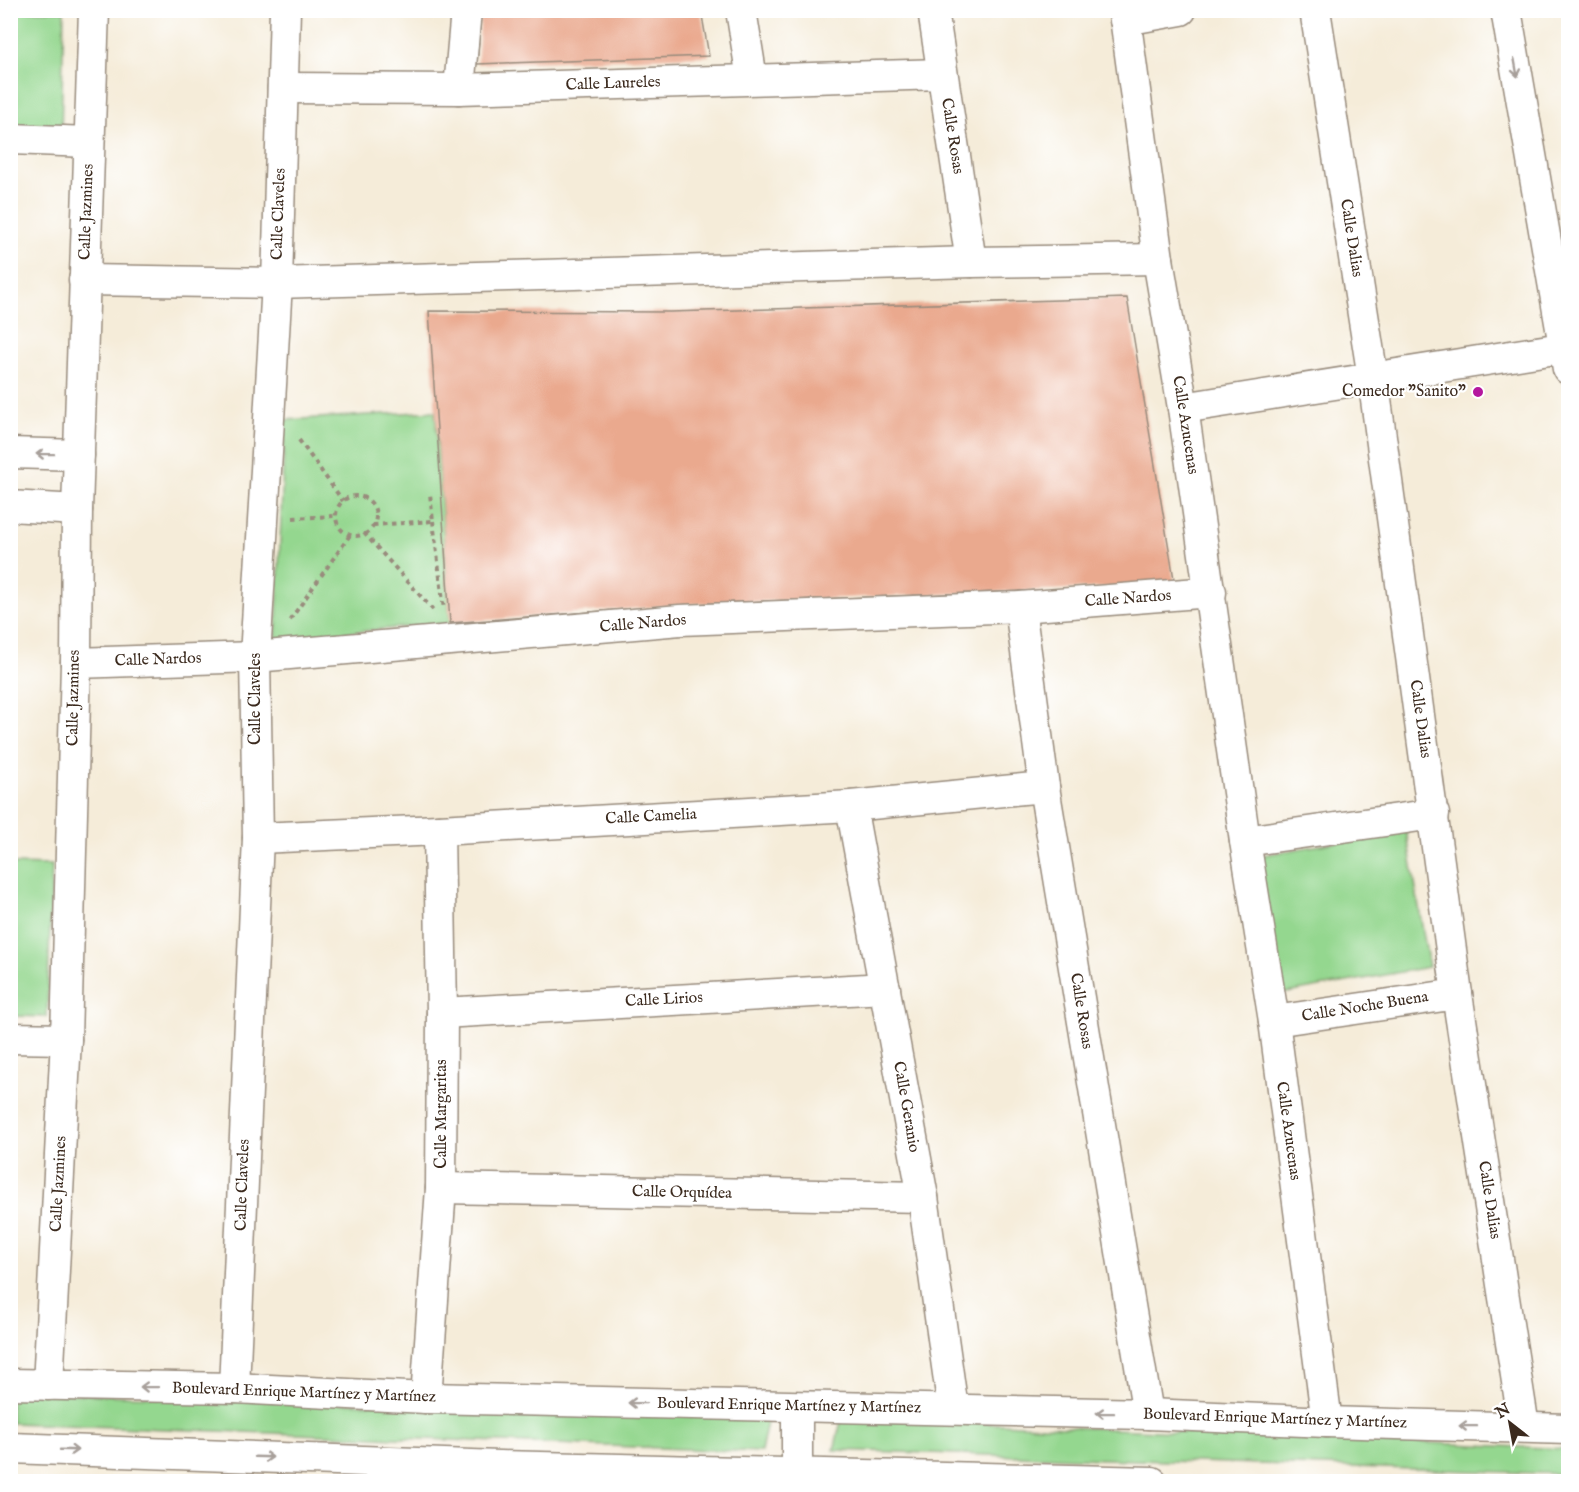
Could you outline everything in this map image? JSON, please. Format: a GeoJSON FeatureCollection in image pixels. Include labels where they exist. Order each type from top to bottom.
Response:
{"type":"FeatureCollection","features":[{"type":"Feature","properties":{"kind":"street","name":"Calle Jazmines"},"geometry":{"type":"LineString","coordinates":[[48,1385],[66,1039],[76,663],[77,510],[94,10]]}},
{"type":"Feature","properties":{"kind":"street","name":"Calle Claveles"},"geometry":{"type":"LineString","coordinates":[[234,1388],[258,838],[255,657],[277,284],[285,10]]}},
{"type":"Feature","properties":{"kind":"street"},"geometry":{"type":"LineString","coordinates":[[459,89],[466,10]]}},
{"type":"Feature","properties":{"kind":"street"},"geometry":{"type":"LineString","coordinates":[[741,10],[752,79]]}},
{"type":"Feature","properties":{"kind":"street","name":"Calle Rosas"},"geometry":{"type":"LineString","coordinates":[[933,10],[971,262]]}},
{"type":"Feature","properties":{"kind":"street"},"geometry":{"type":"LineString","coordinates":[[1124,15],[1181,10]]}},
{"type":"Feature","properties":{"kind":"street","name":"Calle Dalias"},"geometry":{"type":"LineString","coordinates":[[1315,10],[1373,378],[1457,994],[1524,1427]]}},
{"type":"Feature","properties":{"kind":"street"},"geometry":{"type":"LineString","coordinates":[[1183,408],[1373,378],[1567,355],[1506,10]]}},
{"type":"Feature","properties":{"kind":"street","name":"Calle Azucenas"},"geometry":{"type":"LineString","coordinates":[[1124,15],[1158,259],[1183,408],[1245,841],[1274,1021],[1328,1422]]}},
{"type":"Feature","properties":{"kind":"street","name":"Calle Laureles"},"geometry":{"type":"LineString","coordinates":[[283,88],[459,89],[942,74]]}},
{"type":"Feature","properties":{"kind":"street"},"geometry":{"type":"LineString","coordinates":[[10,139],[89,142]]}},
{"type":"Feature","properties":{"kind":"street"},"geometry":{"type":"LineString","coordinates":[[84,280],[277,284],[971,262],[1158,259]]}},
{"type":"Feature","properties":{"kind":"street"},"geometry":{"type":"LineString","coordinates":[[10,453],[79,455]]}},
{"type":"Feature","properties":{"kind":"street"},"geometry":{"type":"LineString","coordinates":[[10,506],[77,510]]}},
{"type":"Feature","properties":{"kind":"street","name":"Calle Nardos"},"geometry":{"type":"LineString","coordinates":[[76,663],[255,657],[680,620],[1020,607],[1210,592]]}},
{"type":"Feature","properties":{"kind":"street","name":"Calle Rosas"},"geometry":{"type":"LineString","coordinates":[[1020,607],[1044,787],[1149,1414]]}},
{"type":"Feature","properties":{"kind":"street","name":"Calle Camelia"},"geometry":{"type":"LineString","coordinates":[[258,838],[851,806],[1044,787]]}},
{"type":"Feature","properties":{"kind":"street","name":"Calle Geranio"},"geometry":{"type":"LineString","coordinates":[[851,806],[923,1197],[953,1409]]}},
{"type":"Feature","properties":{"kind":"street"},"geometry":{"type":"LineString","coordinates":[[1245,841],[1434,814]]}},
{"type":"Feature","properties":{"kind":"street","name":"Calle Margaritas"},"geometry":{"type":"LineString","coordinates":[[426,1398],[441,1188],[442,1012],[439,830]]}},
{"type":"Feature","properties":{"kind":"street","name":"Calle Lirios"},"geometry":{"type":"LineString","coordinates":[[442,1012],[885,988]]}},
{"type":"Feature","properties":{"kind":"street","name":"Calle Noche Buena"},"geometry":{"type":"LineString","coordinates":[[1274,1021],[1457,994]]}},
{"type":"Feature","properties":{"kind":"street"},"geometry":{"type":"LineString","coordinates":[[10,1038],[66,1039]]}},
{"type":"Feature","properties":{"kind":"street","name":"Calle Orquídea"},"geometry":{"type":"LineString","coordinates":[[441,1188],[923,1197]]}},
{"type":"Feature","properties":{"kind":"street","name":"Boulevard Enrique Martínez y Martínez"},"geometry":{"type":"LineString","coordinates":[[10,1384],[234,1388],[426,1398],[1149,1414],[1569,1429]]}},
{"type":"Feature","properties":{"kind":"street"},"geometry":{"type":"LineString","coordinates":[[797,1477],[798,1407]]}},
{"type":"Feature","properties":{"kind":"street"},"geometry":{"type":"LineString","coordinates":[[10,1448],[217,1469],[1152,1482]]}},
{"type":"Feature","properties":{"kind":"path"},"geometry":{"type":"LineString","coordinates":[[298,438],[343,501]]}},
{"type":"Feature","properties":{"kind":"path"},"geometry":{"type":"LineString","coordinates":[[430,494],[444,612]]}},
{"type":"Feature","properties":{"kind":"path"},"geometry":{"type":"LineString","coordinates":[[373,525],[375,512],[368,501],[355,496],[343,501],[337,510],[336,516],[340,528],[350,535],[364,533],[373,525],[433,521]]}},
{"type":"Feature","properties":{"kind":"path"},"geometry":{"type":"LineString","coordinates":[[292,518],[336,516]]}},
{"type":"Feature","properties":{"kind":"path"},"geometry":{"type":"LineString","coordinates":[[364,533],[438,615]]}},
{"type":"Feature","properties":{"kind":"path"},"geometry":{"type":"LineString","coordinates":[[290,620],[350,535]]}},
{"type":"Feature","properties":{"kind":"green space"},"geometry":{"type":"Polygon","coordinates":[[[10,11],[64,11],[61,136],[11,133],[10,11]]]}},
{"type":"Feature","properties":{"kind":"green space"},"geometry":{"type":"Polygon","coordinates":[[[435,411],[450,623],[276,639],[285,420],[435,411]]]}},
{"type":"Feature","properties":{"kind":"green space"},"geometry":{"type":"Polygon","coordinates":[[[1406,830],[1429,967],[1282,994],[1257,856],[1406,830]]]}},
{"type":"Feature","properties":{"kind":"green space"},"geometry":{"type":"Polygon","coordinates":[[[11,864],[52,865],[47,1017],[11,1016],[11,864]]]}},
{"type":"Feature","properties":{"kind":"green space"},"geometry":{"type":"Polygon","coordinates":[[[11,1392],[768,1417],[761,1452],[11,1423],[11,1392]]]}},
{"type":"Feature","properties":{"kind":"green space"},"geometry":{"type":"Polygon","coordinates":[[[842,1417],[1568,1449],[1568,1474],[834,1450],[842,1417]]]}},
{"type":"Feature","properties":{"kind":"building"},"geometry":{"type":"Polygon","coordinates":[[[481,10],[701,10],[709,56],[477,64],[481,10]]]}},
{"type":"Feature","properties":{"kind":"building"},"geometry":{"type":"Polygon","coordinates":[[[1127,298],[1175,585],[692,604],[450,623],[429,311],[670,312],[1127,298]]]}},
{"type":"Feature","properties":{"kind":"place","name":"Comedor \"Sanito\""},"geometry":{"type":"Point","coordinates":[1478,392]}}]}
